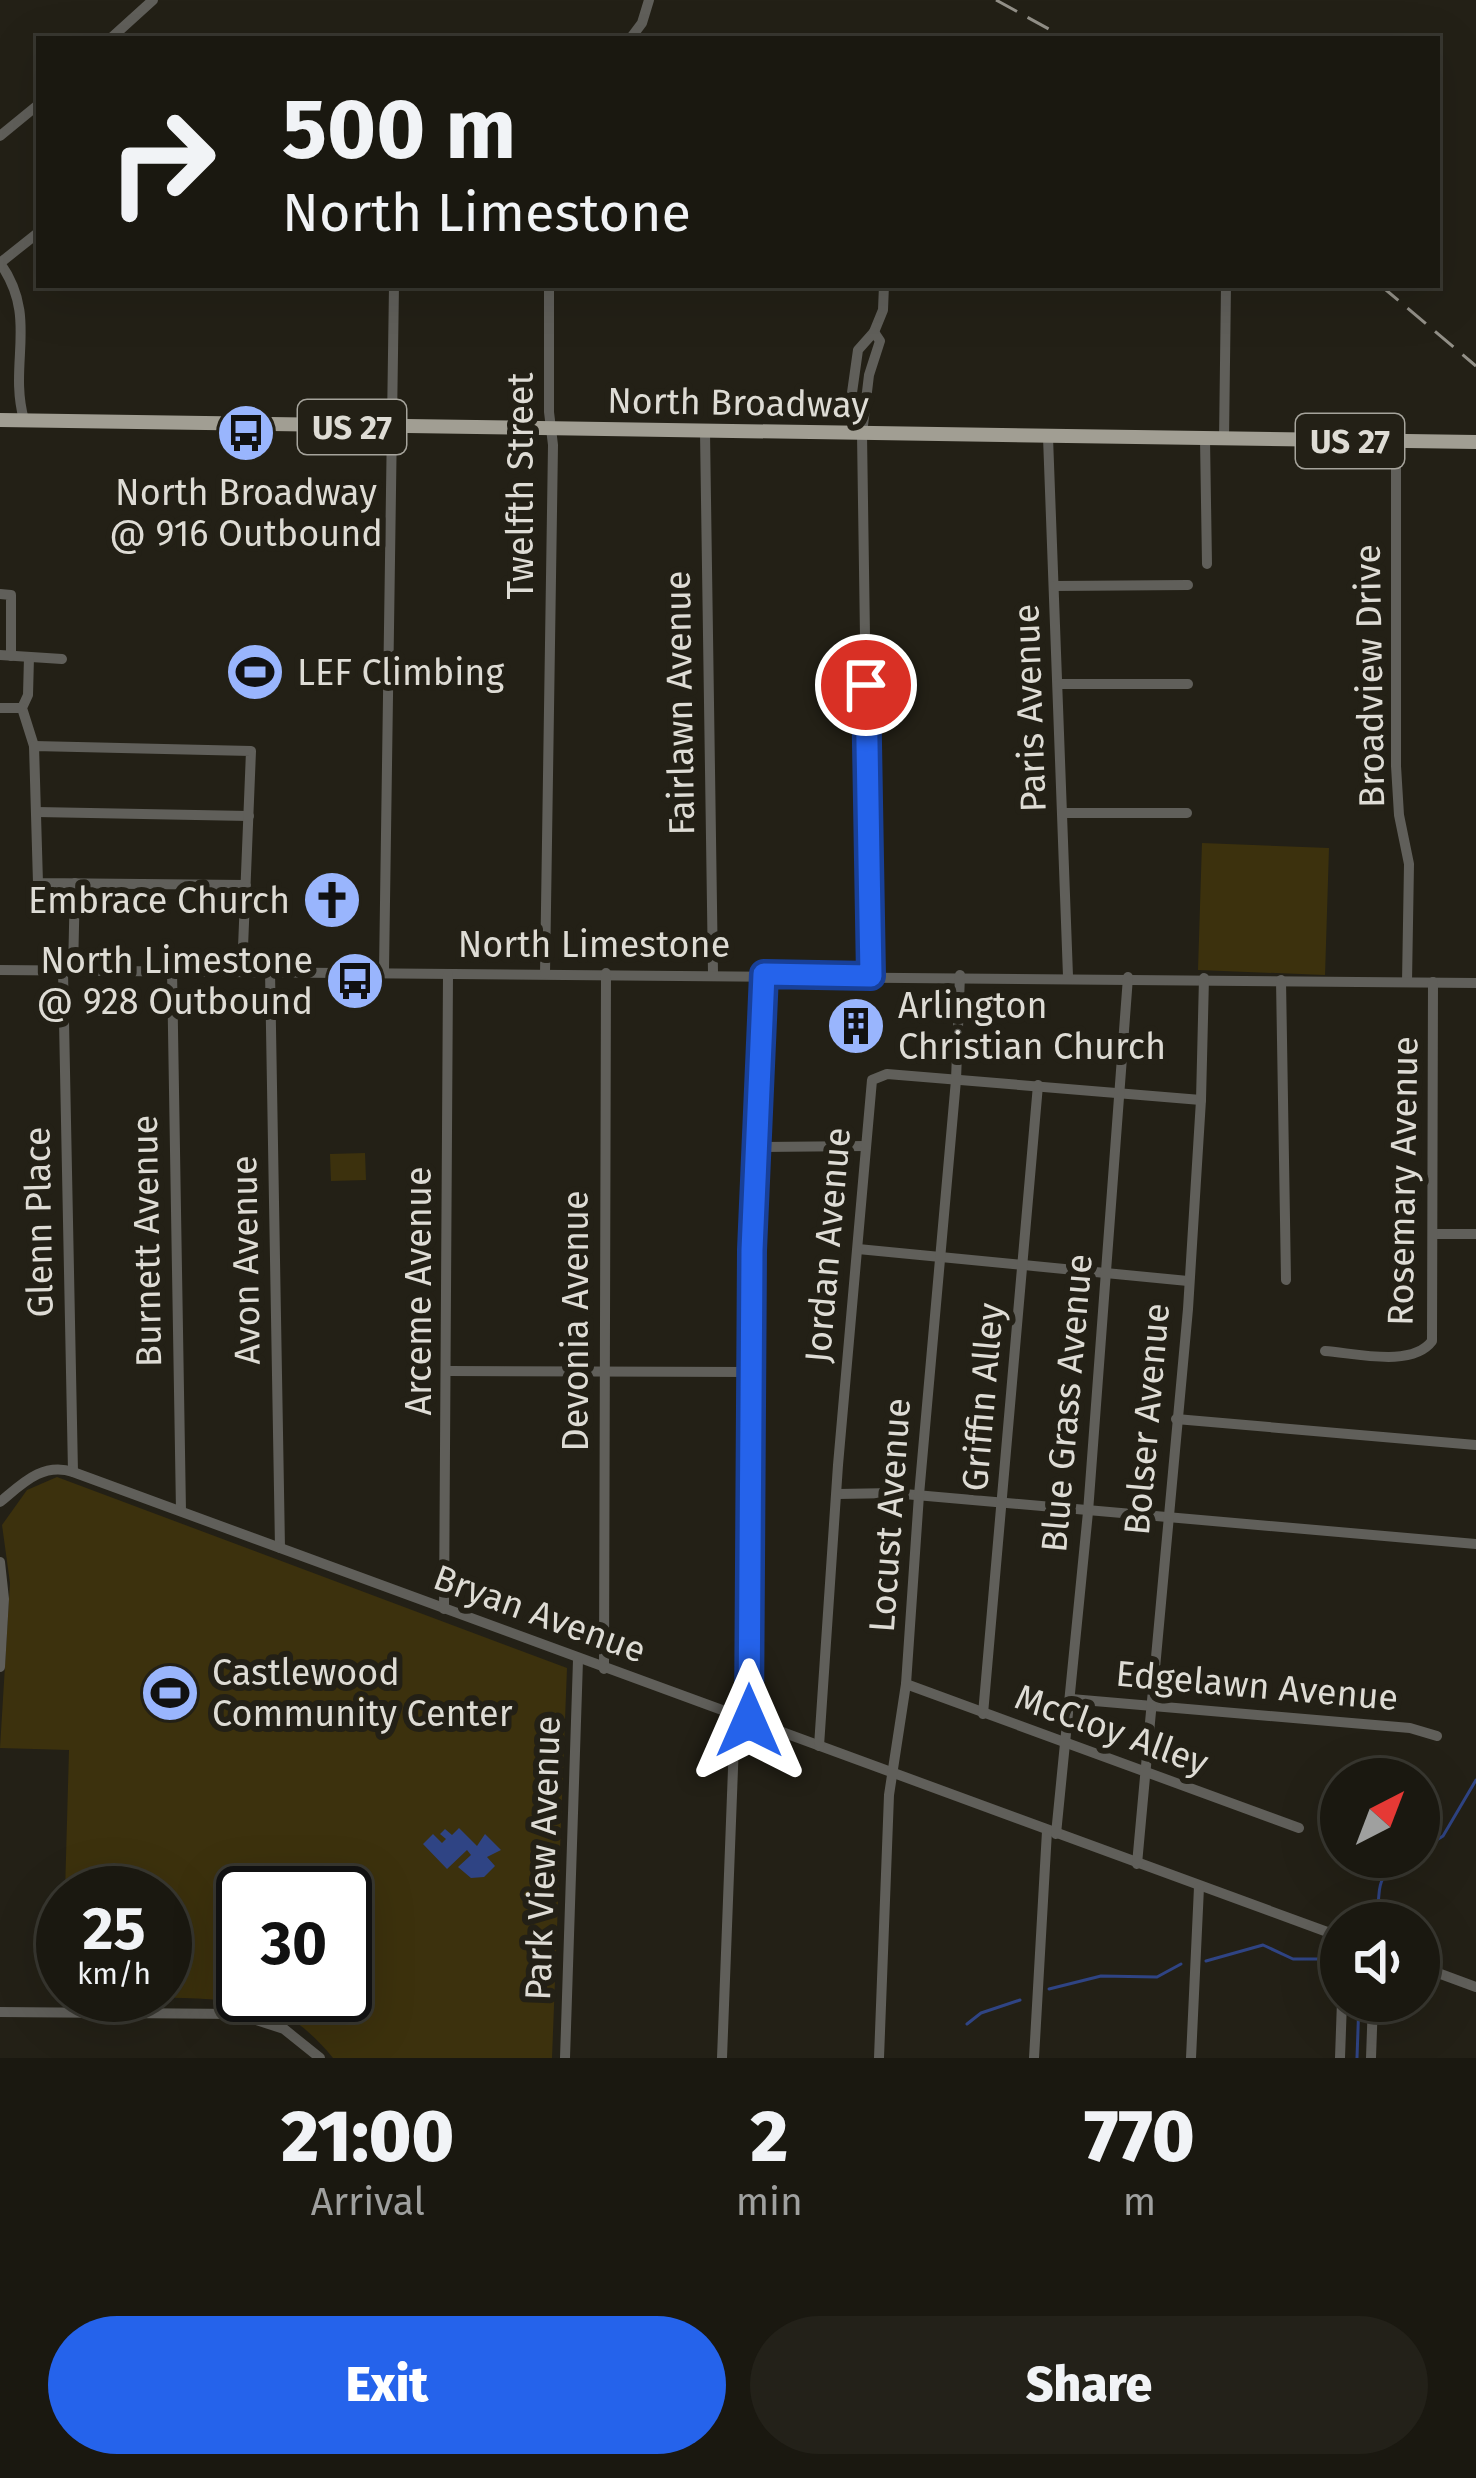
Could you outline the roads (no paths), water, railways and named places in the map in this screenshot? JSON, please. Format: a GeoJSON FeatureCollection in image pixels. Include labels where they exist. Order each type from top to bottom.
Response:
{"type":"FeatureCollection","features":[{"type":"Feature","properties":{"kind":"main road","name":"North Broadway"},"geometry":{"type":"LineString","coordinates":[[0,420],[1476,442]]}},
{"type":"Feature","properties":{"kind":"street"},"geometry":{"type":"LineString","coordinates":[[118,36],[152,0]]}},
{"type":"Feature","properties":{"kind":"street"},"geometry":{"type":"LineString","coordinates":[[632,36],[649,0]]}},
{"type":"Feature","properties":{"kind":"street"},"geometry":{"type":"LineString","coordinates":[[0,136],[36,106]]}},
{"type":"Feature","properties":{"kind":"street"},"geometry":{"type":"LineString","coordinates":[[24,420],[20,404],[22,308],[0,263],[36,234]]}},
{"type":"Feature","properties":{"kind":"street"},"geometry":{"type":"LineString","coordinates":[[384,971],[394,288]]}},
{"type":"Feature","properties":{"kind":"street","name":"Twelfth Street"},"geometry":{"type":"LineString","coordinates":[[545,974],[549,288]]}},
{"type":"Feature","properties":{"kind":"street"},"geometry":{"type":"LineString","coordinates":[[871,976],[862,434],[849,414],[857,350],[874,332],[883,310],[884,288]]}},
{"type":"Feature","properties":{"kind":"street"},"geometry":{"type":"LineString","coordinates":[[1224,440],[1226,288]]}},
{"type":"Feature","properties":{"kind":"street","name":"Fairlawn Avenue"},"geometry":{"type":"LineString","coordinates":[[705,432],[712,973]]}},
{"type":"Feature","properties":{"kind":"street","name":"Paris Avenue"},"geometry":{"type":"LineString","coordinates":[[1048,437],[1068,976]]}},
{"type":"Feature","properties":{"kind":"street"},"geometry":{"type":"LineString","coordinates":[[1205,439],[1208,564]]}},
{"type":"Feature","properties":{"kind":"street","name":"Broadview Drive"},"geometry":{"type":"LineString","coordinates":[[1396,441],[1396,766],[1409,864],[1407,982]]}},
{"type":"Feature","properties":{"kind":"street"},"geometry":{"type":"LineString","coordinates":[[1054,586],[1188,585]]}},
{"type":"Feature","properties":{"kind":"street"},"geometry":{"type":"LineString","coordinates":[[0,594],[11,595],[5,655],[62,658]]}},
{"type":"Feature","properties":{"kind":"street"},"geometry":{"type":"LineString","coordinates":[[29,657],[28,695],[22,708],[34,746],[38,883],[246,885]]}},
{"type":"Feature","properties":{"kind":"street"},"geometry":{"type":"LineString","coordinates":[[1058,684],[1188,684]]}},
{"type":"Feature","properties":{"kind":"street"},"geometry":{"type":"LineString","coordinates":[[0,708],[22,708]]}},
{"type":"Feature","properties":{"kind":"street"},"geometry":{"type":"LineString","coordinates":[[34,746],[251,751],[242,972]]}},
{"type":"Feature","properties":{"kind":"street"},"geometry":{"type":"LineString","coordinates":[[37,812],[249,816]]}},
{"type":"Feature","properties":{"kind":"street"},"geometry":{"type":"LineString","coordinates":[[1063,813],[1187,813]]}},
{"type":"Feature","properties":{"kind":"street","name":"Glenn Place"},"geometry":{"type":"LineString","coordinates":[[73,1472],[68,970],[75,884]]}},
{"type":"Feature","properties":{"kind":"street","name":"North Limestone"},"geometry":{"type":"LineString","coordinates":[[0,970],[1476,983]]}},
{"type":"Feature","properties":{"kind":"street","name":"Burnett Avenue"},"geometry":{"type":"LineString","coordinates":[[172,970],[181,1511]]}},
{"type":"Feature","properties":{"kind":"street","name":"Avon Avenue"},"geometry":{"type":"LineString","coordinates":[[270,971],[280,1548]]}},
{"type":"Feature","properties":{"kind":"street","name":"Devonia Avenue"},"geometry":{"type":"LineString","coordinates":[[604,1669],[606,973]]}},
{"type":"Feature","properties":{"kind":"street","name":"Arceme Avenue"},"geometry":{"type":"LineString","coordinates":[[444,1609],[448,974]]}},
{"type":"Feature","properties":{"kind":"street"},"geometry":{"type":"LineString","coordinates":[[749,1721],[751,1372],[764,974]]}},
{"type":"Feature","properties":{"kind":"street","name":"Locust Avenue"},"geometry":{"type":"LineString","coordinates":[[878,2058],[887,1826],[906,1684],[956,1080],[960,975]]}},
{"type":"Feature","properties":{"kind":"street","name":"Blue Grass Avenue"},"geometry":{"type":"LineString","coordinates":[[1034,2058],[1051,1832],[1071,1699],[1088,1512],[1128,977]]}},
{"type":"Feature","properties":{"kind":"street","name":"Bolser Avenue"},"geometry":{"type":"LineString","coordinates":[[1137,1864],[1202,1100],[1204,978]]}},
{"type":"Feature","properties":{"kind":"street"},"geometry":{"type":"LineString","coordinates":[[1281,980],[1286,1280]]}},
{"type":"Feature","properties":{"kind":"street","name":"Rosemary Avenue"},"geometry":{"type":"LineString","coordinates":[[1325,1351],[1411,1355],[1425,1350],[1432,1341],[1433,982]]}},
{"type":"Feature","properties":{"kind":"street","name":"Jordan Avenue"},"geometry":{"type":"LineString","coordinates":[[819,1746],[870,1090],[877,1075],[1202,1100]]}},
{"type":"Feature","properties":{"kind":"street","name":"Griffin Alley"},"geometry":{"type":"LineString","coordinates":[[983,1714],[1038,1085]]}},
{"type":"Feature","properties":{"kind":"street"},"geometry":{"type":"LineString","coordinates":[[758,1147],[866,1146]]}},
{"type":"Feature","properties":{"kind":"street"},"geometry":{"type":"LineString","coordinates":[[1433,1234],[1476,1234]]}},
{"type":"Feature","properties":{"kind":"street"},"geometry":{"type":"LineString","coordinates":[[858,1250],[1188,1281]]}},
{"type":"Feature","properties":{"kind":"street"},"geometry":{"type":"LineString","coordinates":[[448,1370],[751,1372]]}},
{"type":"Feature","properties":{"kind":"street"},"geometry":{"type":"LineString","coordinates":[[1176,1419],[1476,1445]]}},
{"type":"Feature","properties":{"kind":"street","name":"Bryan Avenue"},"geometry":{"type":"LineString","coordinates":[[0,1502],[33,1476],[56,1466],[1320,1930]]}},
{"type":"Feature","properties":{"kind":"street"},"geometry":{"type":"LineString","coordinates":[[838,1494],[919,1495],[1476,1544]]}},
{"type":"Feature","properties":{"kind":"street"},"geometry":{"type":"LineString","coordinates":[[0,1562],[4,1599],[0,1666]]}},
{"type":"Feature","properties":{"kind":"street","name":"Park View Avenue"},"geometry":{"type":"LineString","coordinates":[[565,2058],[578,1660]]}},
{"type":"Feature","properties":{"kind":"street","name":"McCloy Alley"},"geometry":{"type":"LineString","coordinates":[[906,1684],[1299,1828]]}},
{"type":"Feature","properties":{"kind":"street","name":"Edgelawn Avenue"},"geometry":{"type":"LineString","coordinates":[[1071,1699],[1410,1728],[1437,1736]]}},
{"type":"Feature","properties":{"kind":"street"},"geometry":{"type":"LineString","coordinates":[[722,2058],[734,1716]]}},
{"type":"Feature","properties":{"kind":"street"},"geometry":{"type":"LineString","coordinates":[[1191,2058],[1199,1887]]}},
{"type":"Feature","properties":{"kind":"street"},"geometry":{"type":"LineString","coordinates":[[1440,1974],[1476,1987]]}},
{"type":"Feature","properties":{"kind":"street"},"geometry":{"type":"LineString","coordinates":[[0,2012],[238,2014],[284,2029],[320,2058]]}},
{"type":"Feature","properties":{"kind":"street"},"geometry":{"type":"LineString","coordinates":[[1340,2058],[1341,2022]]}},
{"type":"Feature","properties":{"kind":"street"},"geometry":{"type":"LineString","coordinates":[[1371,2058],[1372,2022]]}},
{"type":"Feature","properties":{"kind":"water"},"geometry":{"type":"Polygon","coordinates":[[[459,1828],[477,1846],[485,1834],[501,1850],[487,1857],[495,1866],[484,1877],[471,1878],[458,1867],[471,1855],[467,1850],[447,1869],[423,1844],[433,1834],[442,1843],[446,1839],[440,1834],[445,1829],[452,1835],[459,1828]]]}},
{"type":"Feature","properties":{"kind":"waterway"},"geometry":{"type":"LineString","coordinates":[[1440,1838],[1476,1780]]}},
{"type":"Feature","properties":{"kind":"waterway"},"geometry":{"type":"LineString","coordinates":[[1378,1902],[1384,1878]]}},
{"type":"Feature","properties":{"kind":"waterway"},"geometry":{"type":"LineString","coordinates":[[1206,1961],[1263,1945],[1293,1959],[1320,1959]]}},
{"type":"Feature","properties":{"kind":"waterway"},"geometry":{"type":"LineString","coordinates":[[1049,1989],[1101,1976],[1157,1977],[1181,1964]]}},
{"type":"Feature","properties":{"kind":"waterway"},"geometry":{"type":"LineString","coordinates":[[967,2024],[981,2013],[1020,2000]]}},
{"type":"Feature","properties":{"kind":"waterway"},"geometry":{"type":"LineString","coordinates":[[1357,2058],[1358,2022]]}},
{"type":"Feature","properties":{"kind":"railway"},"geometry":{"type":"LineString","coordinates":[[996,0],[1062,36]]}},
{"type":"Feature","properties":{"kind":"railway"},"geometry":{"type":"LineString","coordinates":[[1384,288],[1476,366]]}},
{"type":"Feature","properties":{"kind":"place","name":"North Broadway @ 916 Outbound"},"geometry":{"type":"Point","coordinates":[246,433]}},
{"type":"Feature","properties":{"kind":"place","name":"LEF Climbing"},"geometry":{"type":"Point","coordinates":[255,672]}},
{"type":"Feature","properties":{"kind":"place","name":"Embrace Church"},"geometry":{"type":"Point","coordinates":[332,900]}},
{"type":"Feature","properties":{"kind":"place","name":"North Limestone @ 928 Outbound"},"geometry":{"type":"Point","coordinates":[355,981]}},
{"type":"Feature","properties":{"kind":"place","name":"Arlington Christian Church"},"geometry":{"type":"Point","coordinates":[856,1026]}},
{"type":"Feature","properties":{"kind":"place","name":"Castlewood Community Center"},"geometry":{"type":"Point","coordinates":[170,1693]}}]}
